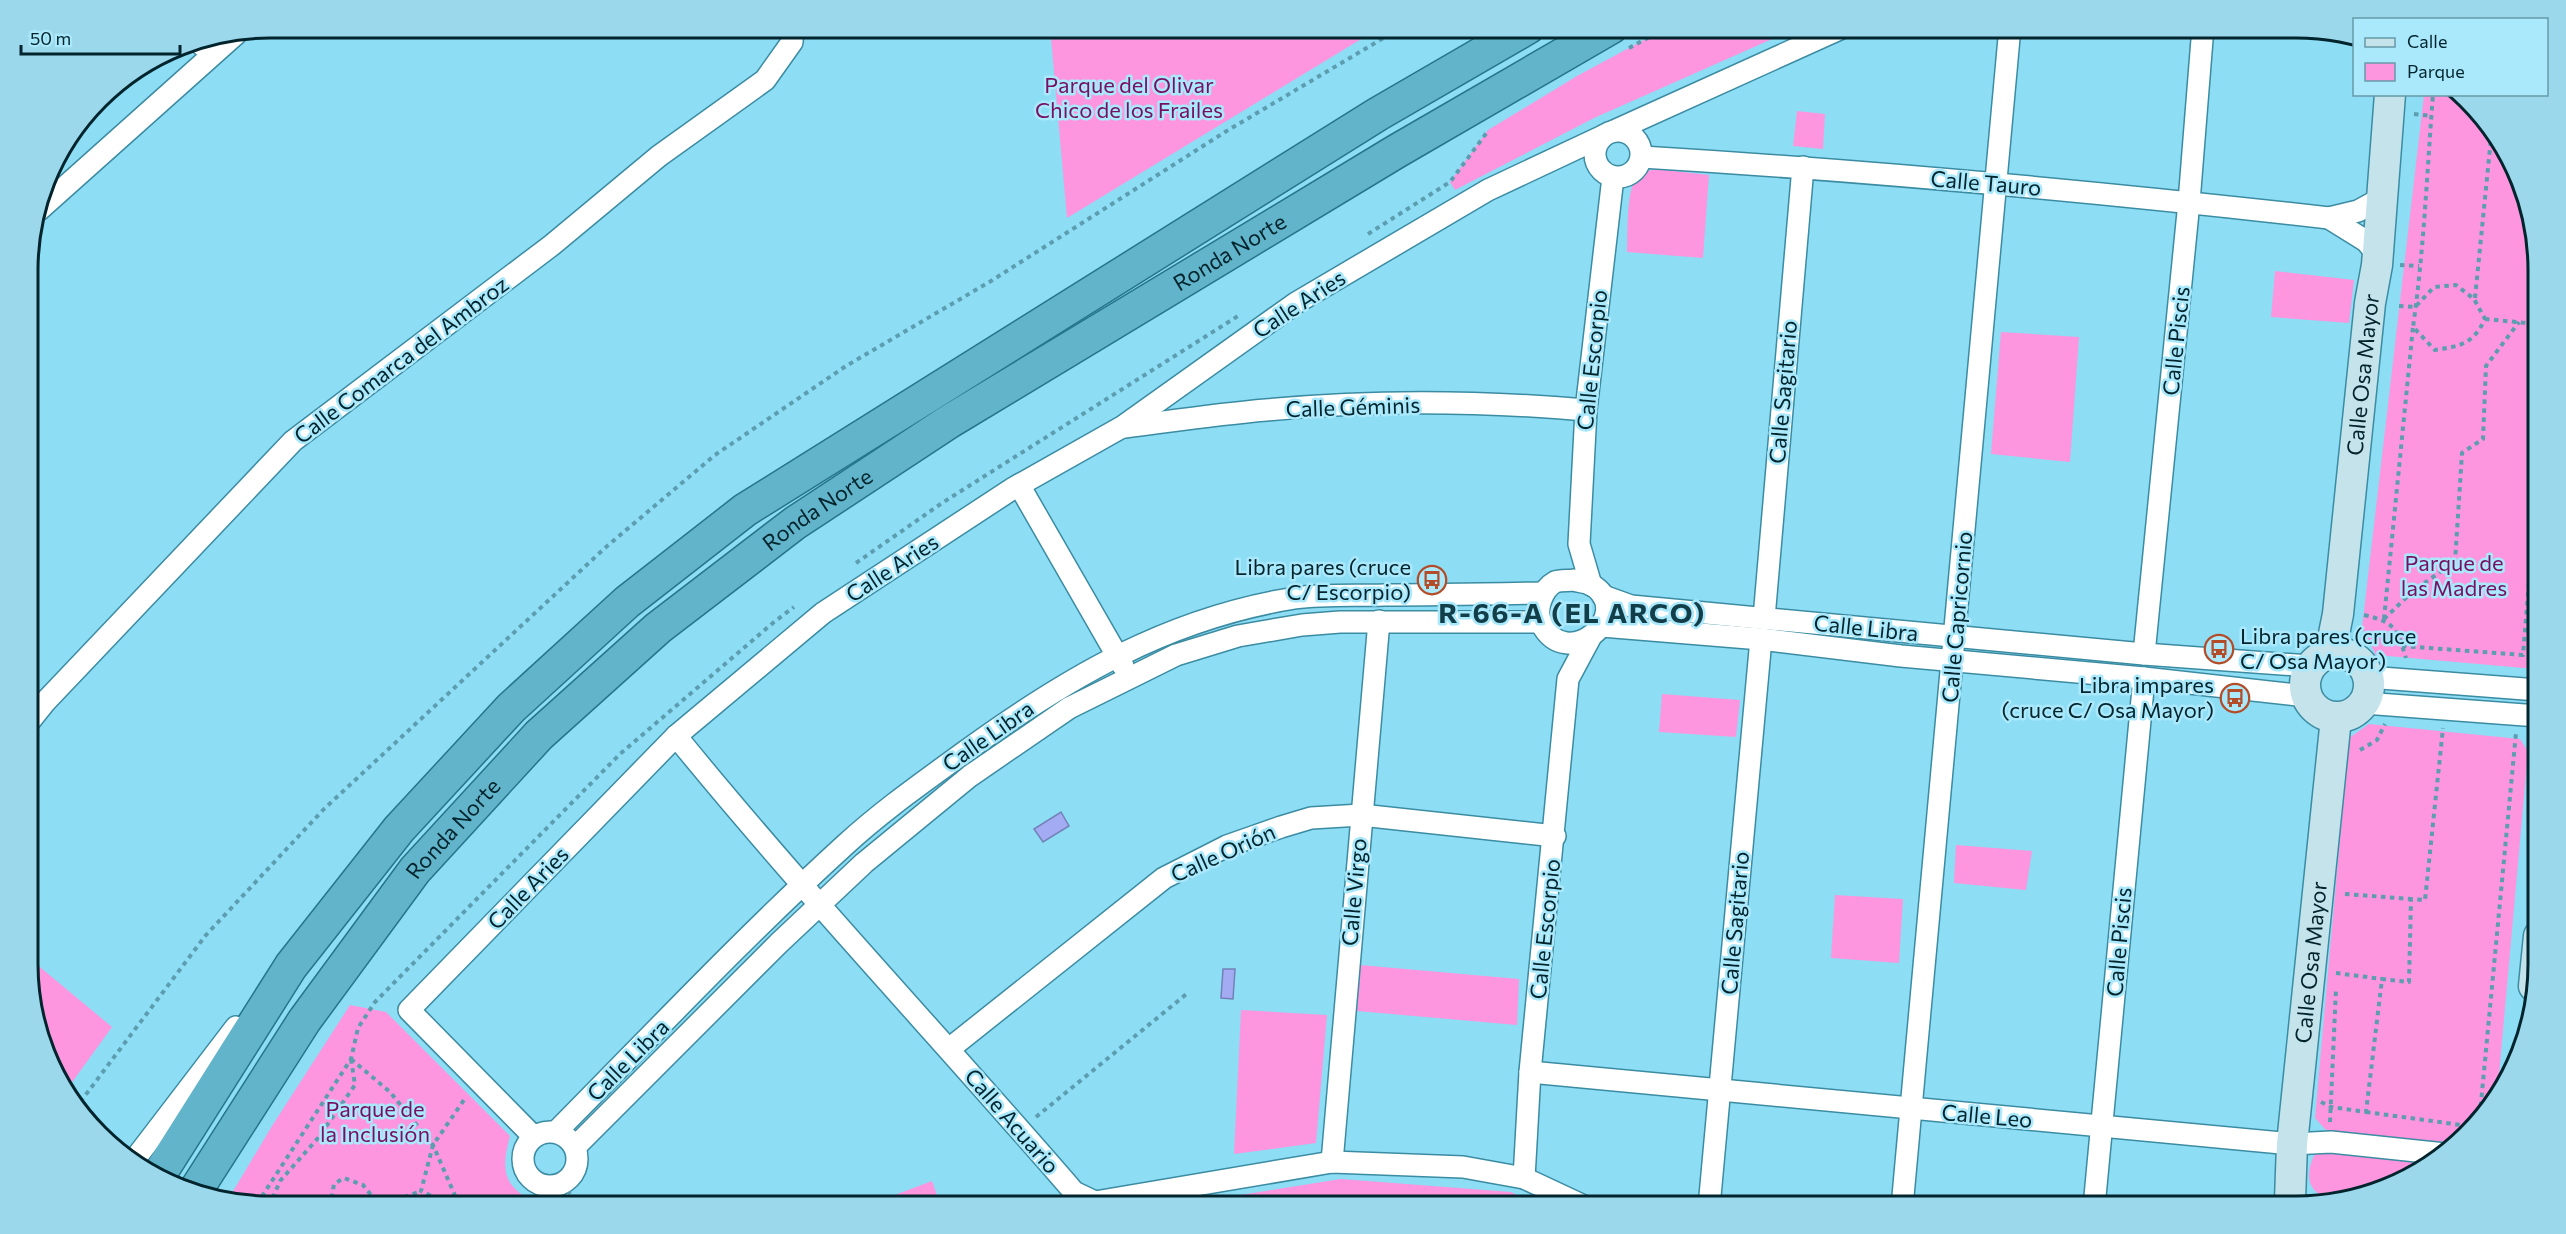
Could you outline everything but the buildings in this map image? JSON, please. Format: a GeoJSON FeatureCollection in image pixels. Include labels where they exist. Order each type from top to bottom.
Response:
{"type":"FeatureCollection","features":[{"type":"Feature","properties":{"kind":"highway","name":"Ronda Norte"},"geometry":{"type":"LineString","coordinates":[[163,1171],[291,966],[399,829],[511,708],[627,602],[745,510],[1378,114],[1509,38]]}},
{"type":"Feature","properties":{"kind":"highway","name":"Ronda Norte"},"geometry":{"type":"LineString","coordinates":[[199,1185],[304,1021],[415,870],[539,735],[658,628],[795,523],[950,421],[1397,151],[1592,38]]}},
{"type":"Feature","properties":{"kind":"highway"},"geometry":{"type":"LineString","coordinates":[[210,1189],[237,1124]]}},
{"type":"Feature","properties":{"kind":"main road","name":"Calle Osa Mayor"},"geometry":{"type":"LineString","coordinates":[[2317,660],[2333,639],[2338,614],[2377,254],[2380,199],[2397,103]]}},
{"type":"Feature","properties":{"kind":"main road"},"geometry":{"type":"LineString","coordinates":[[2343,654],[2359,662],[2366,690],[2354,712],[2336,718],[2318,712],[2306,696],[2305,677],[2317,660],[2343,654]]}},
{"type":"Feature","properties":{"kind":"main road","name":"Calle Osa Mayor"},"geometry":{"type":"LineString","coordinates":[[2289,1196],[2292,1144],[2336,718]]}},
{"type":"Feature","properties":{"kind":"street","name":"Calle Comarca del Ambroz"},"geometry":{"type":"LineString","coordinates":[[38,702],[293,441],[552,245],[658,156],[765,80],[792,42],[792,38]]}},
{"type":"Feature","properties":{"kind":"street","name":"Calle Aries"},"geometry":{"type":"LineString","coordinates":[[533,1136],[409,1010],[676,736],[824,613],[1019,485],[1122,427],[1296,303],[1488,190],[1820,38]]}},
{"type":"Feature","properties":{"kind":"street","name":"Calle Capricornio"},"geometry":{"type":"LineString","coordinates":[[1903,1196],[1956,637],[2009,38]]}},
{"type":"Feature","properties":{"kind":"street","name":"Calle Piscis"},"geometry":{"type":"LineString","coordinates":[[2144,654],[2189,202],[2202,38]]}},
{"type":"Feature","properties":{"kind":"street"},"geometry":{"type":"LineString","coordinates":[[48,201],[204,47]]}},
{"type":"Feature","properties":{"kind":"street"},"geometry":{"type":"LineString","coordinates":[[1626,131],[1633,135],[1641,149],[1642,157],[1635,171],[1628,175],[1613,177],[1600,169],[1596,163],[1595,148],[1608,134],[1626,131]]}},
{"type":"Feature","properties":{"kind":"street","name":"Calle Tauro"},"geometry":{"type":"LineString","coordinates":[[1642,157],[1803,167],[1995,183],[2329,218],[2358,211],[2380,199]]}},
{"type":"Feature","properties":{"kind":"street","name":"Calle Sagitario"},"geometry":{"type":"LineString","coordinates":[[1764,618],[1803,167]]}},
{"type":"Feature","properties":{"kind":"street","name":"Calle Escorpio"},"geometry":{"type":"LineString","coordinates":[[1579,544],[1586,410],[1613,177]]}},
{"type":"Feature","properties":{"kind":"street","name":"Calle Tauro"},"geometry":{"type":"LineString","coordinates":[[2329,218],[2366,241],[2377,254]]}},
{"type":"Feature","properties":{"kind":"street","name":"Calle Géminis"},"geometry":{"type":"LineString","coordinates":[[1122,427],[1267,410],[1395,404],[1544,406],[1586,410]]}},
{"type":"Feature","properties":{"kind":"street"},"geometry":{"type":"LineString","coordinates":[[1019,485],[1129,677]]}},
{"type":"Feature","properties":{"kind":"street"},"geometry":{"type":"LineString","coordinates":[[1579,544],[1606,611],[1596,632],[1570,644],[1546,629],[1539,609],[1549,588],[1579,544]]}},
{"type":"Feature","properties":{"kind":"street"},"geometry":{"type":"LineString","coordinates":[[1549,588],[1574,580],[1597,591]]}},
{"type":"Feature","properties":{"kind":"street","name":"Calle Libra"},"geometry":{"type":"LineString","coordinates":[[556,1132],[846,844],[910,791],[1007,721],[1059,687],[1117,655],[1166,632],[1218,616],[1297,598],[1549,588]]}},
{"type":"Feature","properties":{"kind":"street","name":"Calle Libra"},"geometry":{"type":"LineString","coordinates":[[1597,591],[1631,606],[2144,654],[2317,660]]}},
{"type":"Feature","properties":{"kind":"street","name":"Calle Libra"},"geometry":{"type":"LineString","coordinates":[[575,1147],[864,863],[970,776],[1069,708],[1176,655],[1238,636],[1302,625],[1379,621],[1546,629]]}},
{"type":"Feature","properties":{"kind":"street","name":"Calle Virgo"},"geometry":{"type":"LineString","coordinates":[[1332,1162],[1379,621]]}},
{"type":"Feature","properties":{"kind":"street","name":"Calle Escorpio"},"geometry":{"type":"LineString","coordinates":[[1546,629],[1568,679]]}},
{"type":"Feature","properties":{"kind":"street","name":"Calle Escorpio"},"geometry":{"type":"LineString","coordinates":[[1524,1178],[1530,1072],[1555,836],[1568,679],[1596,632]]}},
{"type":"Feature","properties":{"kind":"street","name":"Calle Libra"},"geometry":{"type":"LineString","coordinates":[[1596,632],[1761,639],[1901,656],[1953,659],[2306,696]]}},
{"type":"Feature","properties":{"kind":"street","name":"Calle Sagitario"},"geometry":{"type":"LineString","coordinates":[[1710,1196],[1761,639]]}},
{"type":"Feature","properties":{"kind":"street","name":"Calle Piscis"},"geometry":{"type":"LineString","coordinates":[[2095,1196],[2144,678]]}},
{"type":"Feature","properties":{"kind":"street"},"geometry":{"type":"LineString","coordinates":[[2366,690],[2528,690]]}},
{"type":"Feature","properties":{"kind":"street"},"geometry":{"type":"LineString","coordinates":[[2366,690],[2528,715]]}},
{"type":"Feature","properties":{"kind":"street","name":"Calle Acuario"},"geometry":{"type":"LineString","coordinates":[[676,736],[765,845],[1074,1192],[1082,1196]]}},
{"type":"Feature","properties":{"kind":"street","name":"Calle Orión"},"geometry":{"type":"LineString","coordinates":[[949,1049],[1164,878],[1227,846],[1281,827],[1311,818],[1361,815],[1555,836]]}},
{"type":"Feature","properties":{"kind":"street"},"geometry":{"type":"LineString","coordinates":[[138,1155],[242,1020],[291,966]]}},
{"type":"Feature","properties":{"kind":"street","name":"Calle Leo"},"geometry":{"type":"LineString","coordinates":[[1530,1072],[2101,1127],[2292,1144],[2331,1142],[2432,1153]]}},
{"type":"Feature","properties":{"kind":"street"},"geometry":{"type":"LineString","coordinates":[[556,1132],[567,1137],[575,1147],[577,1155],[575,1170],[564,1182],[546,1186],[530,1178],[524,1170],[523,1152],[533,1136],[556,1132]]}},
{"type":"Feature","properties":{"kind":"street","name":"Calle Acuario"},"geometry":{"type":"LineString","coordinates":[[1131,1196],[1332,1162],[1463,1167],[1524,1178],[1562,1196]]}},
{"type":"Feature","properties":{"kind":"path"},"geometry":{"type":"LineString","coordinates":[[2384,619],[2415,307],[2433,96]]}},
{"type":"Feature","properties":{"kind":"path"},"geometry":{"type":"LineString","coordinates":[[2397,103],[2431,116]]}},
{"type":"Feature","properties":{"kind":"path"},"geometry":{"type":"LineString","coordinates":[[2474,299],[2490,143]]}},
{"type":"Feature","properties":{"kind":"path"},"geometry":{"type":"LineString","coordinates":[[2415,307],[2434,287],[2456,285],[2474,299],[2485,319]]}},
{"type":"Feature","properties":{"kind":"path"},"geometry":{"type":"LineString","coordinates":[[2399,306],[2415,307]]}},
{"type":"Feature","properties":{"kind":"path"},"geometry":{"type":"LineString","coordinates":[[2413,327],[2435,350],[2458,347],[2477,335],[2485,319]]}},
{"type":"Feature","properties":{"kind":"path"},"geometry":{"type":"LineString","coordinates":[[2485,319],[2528,323]]}},
{"type":"Feature","properties":{"kind":"path"},"geometry":{"type":"LineString","coordinates":[[2384,619],[2414,590],[2455,562],[2462,453],[2483,439],[2486,366],[2519,322]]}},
{"type":"Feature","properties":{"kind":"path"},"geometry":{"type":"LineString","coordinates":[[2402,646],[2523,655],[2528,595]]}},
{"type":"Feature","properties":{"kind":"path"},"geometry":{"type":"LineString","coordinates":[[2364,615],[2384,619],[2398,634],[2406,658]]}},
{"type":"Feature","properties":{"kind":"path"},"geometry":{"type":"LineString","coordinates":[[2354,749],[2360,750],[2377,740],[2385,726]]}},
{"type":"Feature","properties":{"kind":"path"},"geometry":{"type":"LineString","coordinates":[[2345,894],[2425,900],[2443,732]]}},
{"type":"Feature","properties":{"kind":"path"},"geometry":{"type":"LineString","coordinates":[[2481,1106],[2516,739]]}},
{"type":"Feature","properties":{"kind":"path"},"geometry":{"type":"LineString","coordinates":[[2359,761],[2360,750]]}},
{"type":"Feature","properties":{"kind":"path"},"geometry":{"type":"LineString","coordinates":[[2343,905],[2346,883]]}},
{"type":"Feature","properties":{"kind":"path"},"geometry":{"type":"LineString","coordinates":[[2336,973],[2409,982],[2411,899]]}},
{"type":"Feature","properties":{"kind":"path"},"geometry":{"type":"LineString","coordinates":[[2330,1131],[2337,962]]}},
{"type":"Feature","properties":{"kind":"path"},"geometry":{"type":"LineString","coordinates":[[2366,1112],[2382,979]]}},
{"type":"Feature","properties":{"kind":"path"},"geometry":{"type":"LineString","coordinates":[[1035,1117],[1189,992]]}},
{"type":"Feature","properties":{"kind":"path"},"geometry":{"type":"LineString","coordinates":[[262,1196],[351,1059],[358,1028]]}},
{"type":"Feature","properties":{"kind":"path"},"geometry":{"type":"LineString","coordinates":[[351,1059],[390,1092],[433,1145],[455,1196]]}},
{"type":"Feature","properties":{"kind":"path"},"geometry":{"type":"LineString","coordinates":[[274,1196],[280,1181],[318,1138],[355,1085],[351,1059]]}},
{"type":"Feature","properties":{"kind":"path"},"geometry":{"type":"LineString","coordinates":[[421,1191],[433,1145],[467,1094]]}},
{"type":"Feature","properties":{"kind":"path"},"geometry":{"type":"LineString","coordinates":[[2331,1107],[2464,1125]]}},
{"type":"Feature","properties":{"kind":"path"},"geometry":{"type":"LineString","coordinates":[[332,1196],[334,1184],[344,1178],[363,1185],[372,1196]]}},
{"type":"Feature","properties":{"kind":"path"},"geometry":{"type":"LineString","coordinates":[[564,1182],[571,1196]]}},
{"type":"Feature","properties":{"kind":"path"},"geometry":{"type":"LineString","coordinates":[[407,1196],[421,1191],[432,1196]]}},
{"type":"Feature","properties":{"kind":"green space","name":"Parque del Olivar Chico de los Frailes"},"geometry":{"type":"Polygon","coordinates":[[[1051,38],[1363,38],[1067,218],[1051,38]]]}},
{"type":"Feature","properties":{"kind":"green space"},"geometry":{"type":"Polygon","coordinates":[[[1648,38],[1774,38],[1594,118],[1455,190],[1450,182],[1488,130],[1577,76],[1648,38]]]}},
{"type":"Feature","properties":{"kind":"green space","name":"Parque de las Madres"},"geometry":{"type":"Polygon","coordinates":[[[2424,96],[2451,96],[2481,128],[2505,167],[2521,209],[2527,239],[2528,668],[2376,655],[2362,628],[2424,96]]]}},
{"type":"Feature","properties":{"kind":"green space"},"geometry":{"type":"Polygon","coordinates":[[[1797,111],[1825,114],[1823,149],[1793,146],[1797,111]]]}},
{"type":"Feature","properties":{"kind":"green space"},"geometry":{"type":"Polygon","coordinates":[[[1656,169],[1709,175],[1703,258],[1627,252],[1632,187],[1639,175],[1656,169]]]}},
{"type":"Feature","properties":{"kind":"green space"},"geometry":{"type":"Polygon","coordinates":[[[2275,271],[2354,280],[2349,323],[2271,317],[2275,271]]]}},
{"type":"Feature","properties":{"kind":"green space"},"geometry":{"type":"Polygon","coordinates":[[[2001,332],[2079,337],[2070,462],[1991,454],[2001,332]]]}},
{"type":"Feature","properties":{"kind":"green space"},"geometry":{"type":"Polygon","coordinates":[[[1662,694],[1740,700],[1736,737],[1659,732],[1662,694]]]}},
{"type":"Feature","properties":{"kind":"green space"},"geometry":{"type":"Polygon","coordinates":[[[2369,724],[2520,739],[2528,752],[2499,1078],[2481,1106],[2446,1142],[2334,1133],[2325,1129],[2315,1118],[2349,738],[2369,724]]]}},
{"type":"Feature","properties":{"kind":"green space"},"geometry":{"type":"Polygon","coordinates":[[[1956,845],[2032,851],[2026,890],[1954,883],[1956,845]]]}},
{"type":"Feature","properties":{"kind":"green space"},"geometry":{"type":"Polygon","coordinates":[[[1835,895],[1903,899],[1899,963],[1831,958],[1835,895]]]}},
{"type":"Feature","properties":{"kind":"green space"},"geometry":{"type":"Polygon","coordinates":[[[38,965],[112,1027],[71,1084],[61,1067],[45,1025],[39,995],[38,965]]]}},
{"type":"Feature","properties":{"kind":"green space"},"geometry":{"type":"Polygon","coordinates":[[[1360,965],[1519,979],[1517,1025],[1357,1011],[1360,965]]]}},
{"type":"Feature","properties":{"kind":"green space","name":"Parque de la Inclusión"},"geometry":{"type":"Polygon","coordinates":[[[350,1005],[386,1012],[510,1136],[505,1162],[508,1180],[524,1196],[254,1196],[232,1194],[350,1005]]]}},
{"type":"Feature","properties":{"kind":"green space"},"geometry":{"type":"Polygon","coordinates":[[[1241,1010],[1327,1015],[1316,1143],[1234,1154],[1241,1010]]]}},
{"type":"Feature","properties":{"kind":"green space"},"geometry":{"type":"Polygon","coordinates":[[[2316,1152],[2330,1152],[2419,1161],[2399,1173],[2357,1189],[2321,1195],[2310,1183],[2312,1160],[2316,1152]]]}},
{"type":"Feature","properties":{"kind":"green space"},"geometry":{"type":"Polygon","coordinates":[[[1341,1179],[1511,1192],[1518,1196],[1234,1196],[1341,1179]]]}},
{"type":"Feature","properties":{"kind":"green space"},"geometry":{"type":"Polygon","coordinates":[[[932,1181],[937,1196],[892,1196],[932,1181]]]}},
{"type":"Feature","properties":{"kind":"water"},"geometry":{"type":"Polygon","coordinates":[[[1061,812],[1069,826],[1043,842],[1034,829],[1061,812]]]}},
{"type":"Feature","properties":{"kind":"water"},"geometry":{"type":"Polygon","coordinates":[[[1223,969],[1235,969],[1233,999],[1221,998],[1223,969]]]}},
{"type":"Feature","properties":{"kind":"place","name":"Libra pares (cruce C/ Escorpio)"},"geometry":{"type":"Point","coordinates":[1432,580]}},
{"type":"Feature","properties":{"kind":"place","name":"Libra pares (cruce C/ Osa Mayor)"},"geometry":{"type":"Point","coordinates":[2219,649]}},
{"type":"Feature","properties":{"kind":"place","name":"Libra impares (cruce C/ Osa Mayor)"},"geometry":{"type":"Point","coordinates":[2235,698]}},
{"type":"Feature","properties":{"kind":"district","name":"R-66-A (EL ARCO)"},"geometry":{"type":"Point","coordinates":[1572,613]}}]}
